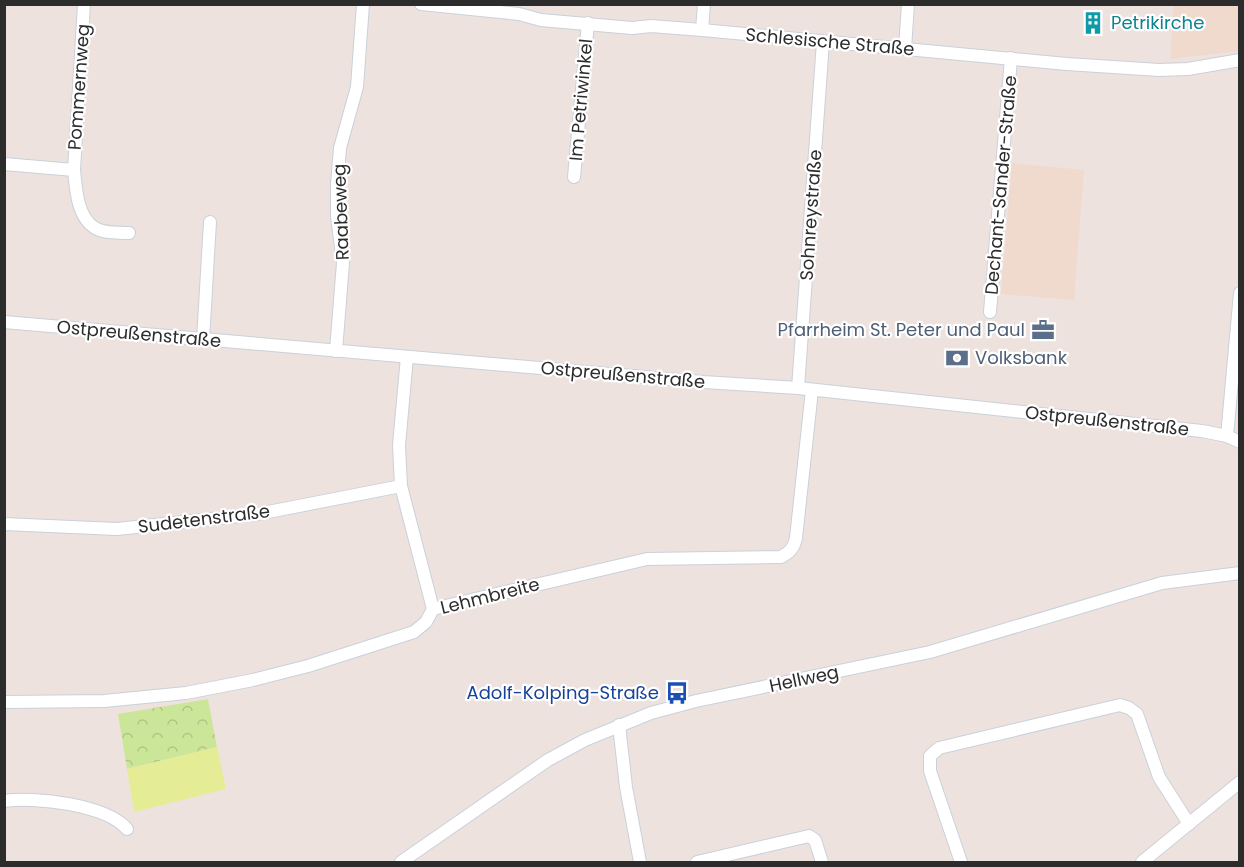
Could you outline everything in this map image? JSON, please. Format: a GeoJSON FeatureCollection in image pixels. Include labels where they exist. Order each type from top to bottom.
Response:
{"type":"FeatureCollection","features":[{"type":"Feature","properties":{"kind":"street","name":"Pommernweg"},"geometry":{"type":"LineString","coordinates":[[84,4],[74,170],[76,191],[86,218],[95,228],[108,232],[129,233]]}},
{"type":"Feature","properties":{"kind":"street","name":"Raabeweg"},"geometry":{"type":"LineString","coordinates":[[336,351],[343,263],[337,216],[337,184],[340,148],[357,87],[363,4]]}},
{"type":"Feature","properties":{"kind":"street","name":"Schlesische Straße"},"geometry":{"type":"LineString","coordinates":[[421,4],[509,13],[541,20],[632,28],[651,26],[702,30],[1159,70],[1188,69],[1239,60]]}},
{"type":"Feature","properties":{"kind":"street"},"geometry":{"type":"LineString","coordinates":[[702,30],[704,4]]}},
{"type":"Feature","properties":{"kind":"street"},"geometry":{"type":"LineString","coordinates":[[905,48],[908,4]]}},
{"type":"Feature","properties":{"kind":"street","name":"Im Petriwinkel"},"geometry":{"type":"LineString","coordinates":[[574,177],[588,24]]}},
{"type":"Feature","properties":{"kind":"street","name":"Sohnreystraße"},"geometry":{"type":"LineString","coordinates":[[798,388],[823,42]]}},
{"type":"Feature","properties":{"kind":"street","name":"Dechant-Sander-Straße"},"geometry":{"type":"LineString","coordinates":[[990,312],[1011,58]]}},
{"type":"Feature","properties":{"kind":"street","name":"Pommernweg"},"geometry":{"type":"LineString","coordinates":[[4,164],[74,170]]}},
{"type":"Feature","properties":{"kind":"street"},"geometry":{"type":"LineString","coordinates":[[203,340],[210,222]]}},
{"type":"Feature","properties":{"kind":"street"},"geometry":{"type":"LineString","coordinates":[[1227,436],[1238,347],[1239,293]]}},
{"type":"Feature","properties":{"kind":"street","name":"Ostpreußenstraße"},"geometry":{"type":"LineString","coordinates":[[4,322],[703,382],[798,388],[1202,431],[1227,436],[1239,442]]}},
{"type":"Feature","properties":{"kind":"street"},"geometry":{"type":"LineString","coordinates":[[407,357],[400,415],[401,486],[433,609]]}},
{"type":"Feature","properties":{"kind":"street","name":"Lehmbreite"},"geometry":{"type":"LineString","coordinates":[[4,702],[104,701],[186,693],[308,666],[414,632],[426,622],[433,609],[647,559],[781,557],[788,554],[794,547],[796,538],[812,390]]}},
{"type":"Feature","properties":{"kind":"street","name":"Sudetenstraße"},"geometry":{"type":"LineString","coordinates":[[4,524],[117,529],[258,514],[401,486]]}},
{"type":"Feature","properties":{"kind":"street","name":"Hellweg"},"geometry":{"type":"LineString","coordinates":[[408,860],[548,760],[585,740],[651,713],[696,701],[930,652],[1162,583],[1239,573]]}},
{"type":"Feature","properties":{"kind":"street"},"geometry":{"type":"LineString","coordinates":[[961,862],[930,771],[930,756],[939,748],[1120,705],[1137,714],[1159,777],[1190,824]]}},
{"type":"Feature","properties":{"kind":"street"},"geometry":{"type":"LineString","coordinates":[[619,725],[626,787],[640,862]]}},
{"type":"Feature","properties":{"kind":"street"},"geometry":{"type":"LineString","coordinates":[[1142,862],[1239,782]]}},
{"type":"Feature","properties":{"kind":"street"},"geometry":{"type":"LineString","coordinates":[[4,801],[47,801],[79,807],[108,816],[122,823],[127,829]]}},
{"type":"Feature","properties":{"kind":"street"},"geometry":{"type":"LineString","coordinates":[[697,862],[809,836],[815,840],[822,862]]}},
{"type":"Feature","properties":{"kind":"shaded area"},"geometry":{"type":"Polygon","coordinates":[[[1174,5],[1239,5],[1239,51],[1170,59],[1174,5]]]}},
{"type":"Feature","properties":{"kind":"shaded area"},"geometry":{"type":"Polygon","coordinates":[[[1012,163],[1084,170],[1074,300],[1001,294],[1012,163]]]}},
{"type":"Feature","properties":{"kind":"green space"},"geometry":{"type":"Polygon","coordinates":[[[208,699],[217,747],[127,769],[118,714],[208,699]]]}},
{"type":"Feature","properties":{"kind":"green space"},"geometry":{"type":"Polygon","coordinates":[[[217,747],[226,789],[134,812],[127,769],[217,747]]]}},
{"type":"Feature","properties":{"kind":"place","name":"Petrikirche"},"geometry":{"type":"Point","coordinates":[1093,23]}},
{"type":"Feature","properties":{"kind":"place","name":"Pfarrheim St. Peter und Paul"},"geometry":{"type":"Point","coordinates":[1043,330]}},
{"type":"Feature","properties":{"kind":"place","name":"Volksbank"},"geometry":{"type":"Point","coordinates":[957,358]}},
{"type":"Feature","properties":{"kind":"place","name":"Adolf-Kolping-Straße"},"geometry":{"type":"Point","coordinates":[677,693]}}]}
